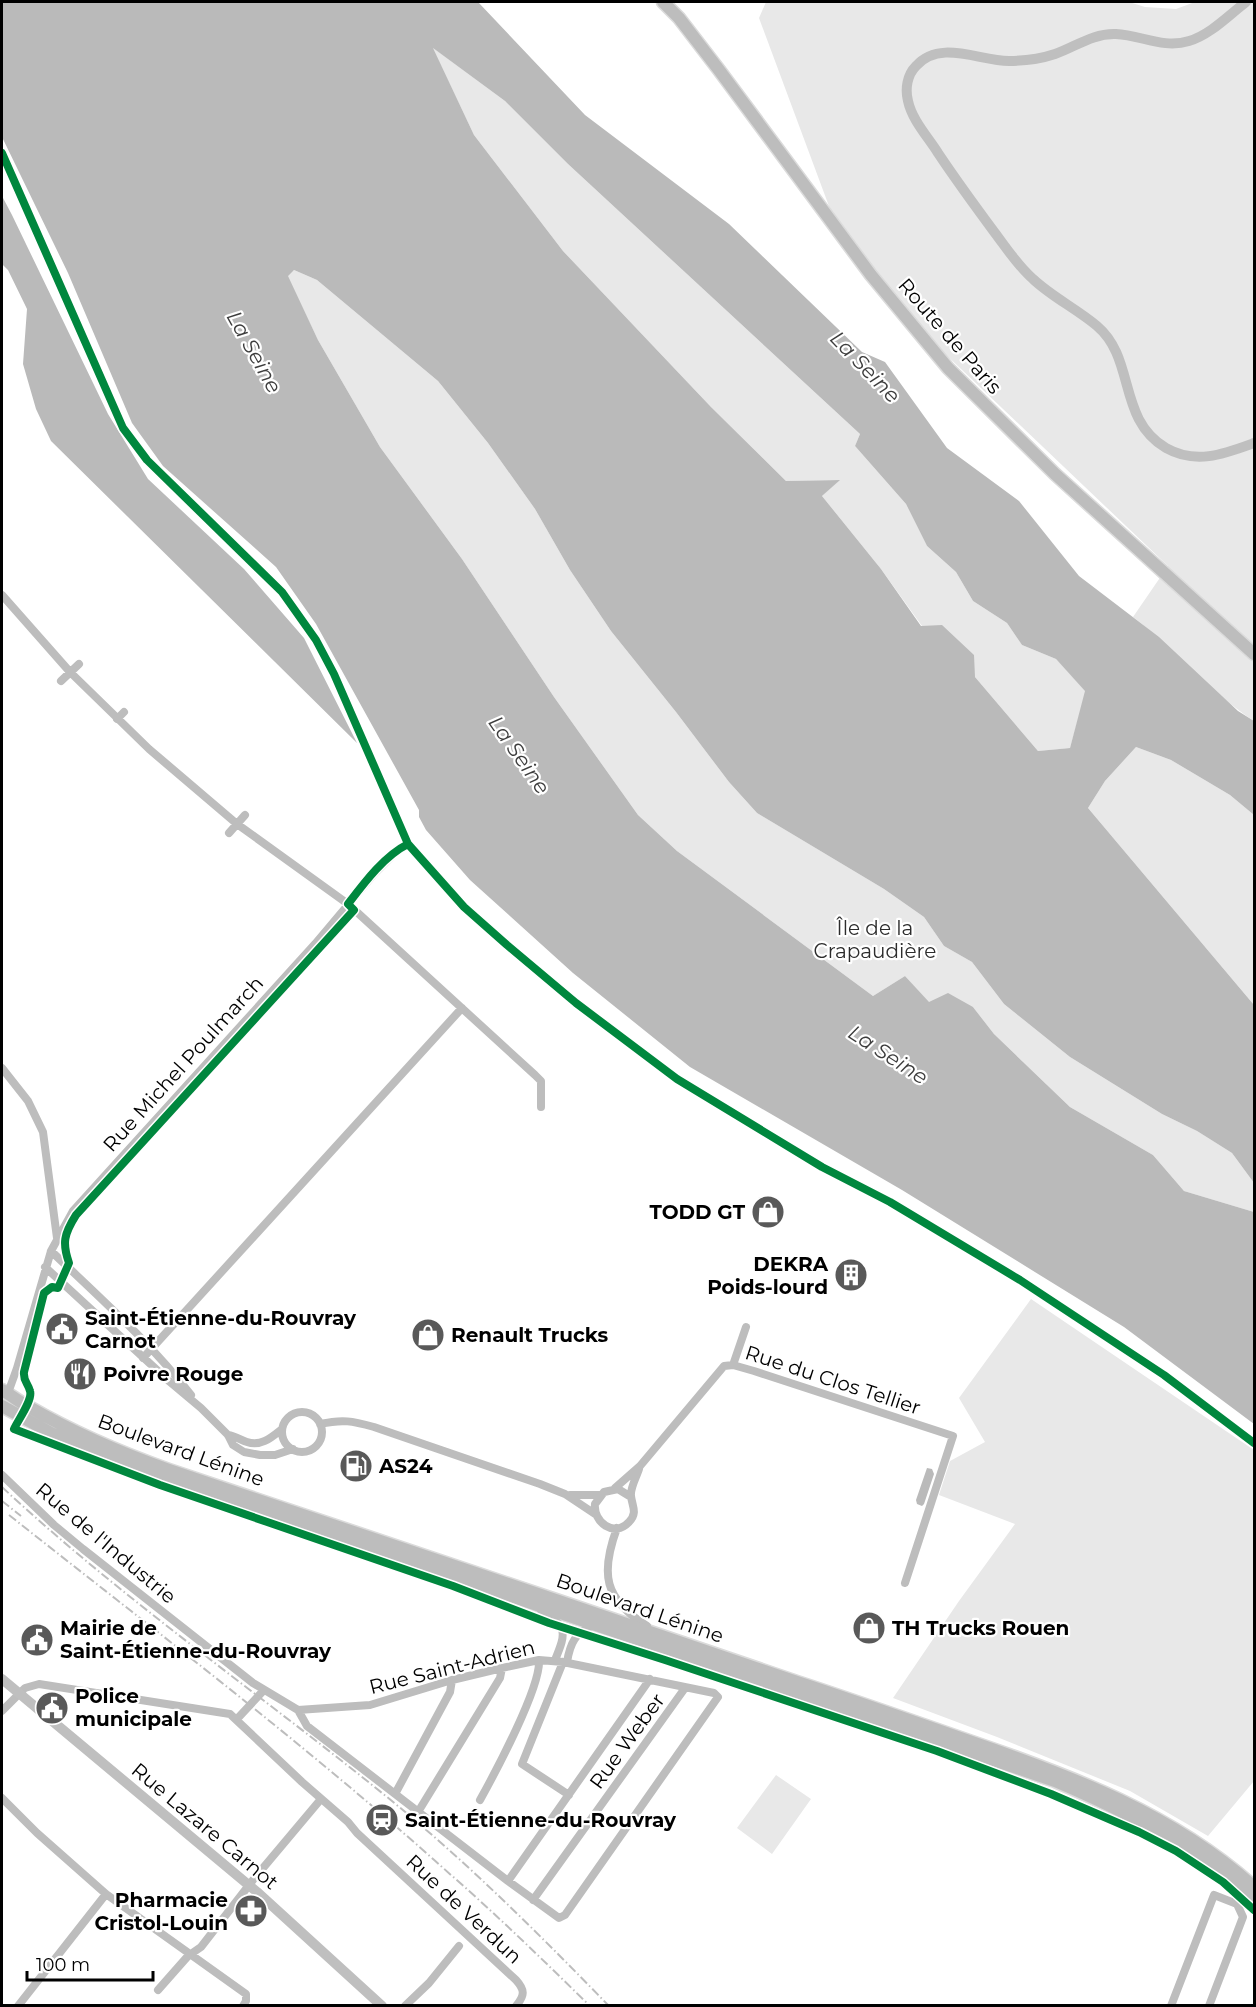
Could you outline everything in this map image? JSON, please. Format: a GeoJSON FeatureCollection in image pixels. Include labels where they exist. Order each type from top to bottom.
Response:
{"type":"FeatureCollection","features":[{"type":"Feature","properties":{"kind":"main road","name":"Route de Paris"},"geometry":{"type":"LineString","coordinates":[[663,2],[726,79],[872,275],[948,368],[1055,474],[1254,654]]}},
{"type":"Feature","properties":{"kind":"main road"},"geometry":{"type":"LineString","coordinates":[[1246,2],[1201,36],[1188,42],[1170,44],[1149,42],[1117,34],[1100,35],[1039,59],[1007,61],[983,59],[964,53],[942,53],[927,57],[916,65],[907,85],[908,101],[916,120],[964,191],[1017,262],[1033,280],[1098,327],[1111,342],[1120,359],[1134,412],[1142,426],[1153,438],[1172,451],[1191,458],[1217,456],[1254,443]]}},
{"type":"Feature","properties":{"kind":"main road"},"geometry":{"type":"LineString","coordinates":[[2,1406],[5,1391]]}},
{"type":"Feature","properties":{"kind":"main road","name":"Boulevard Lénine"},"geometry":{"type":"LineString","coordinates":[[5,1391],[26,1406],[138,1459],[1028,1761],[1133,1806],[1187,1836],[1220,1858],[1254,1886]]}},
{"type":"Feature","properties":{"kind":"main road","name":"Boulevard Lénine"},"geometry":{"type":"LineString","coordinates":[[2,1406],[51,1433],[128,1466],[1055,1781],[1117,1808],[1182,1844],[1206,1860],[1254,1899]]}},
{"type":"Feature","properties":{"kind":"main road","name":"Rue Lazare Carnot"},"geometry":{"type":"LineString","coordinates":[[2,1679],[249,1886],[382,2006]]}},
{"type":"Feature","properties":{"kind":"street"},"geometry":{"type":"LineString","coordinates":[[2,595],[70,672],[176,773],[237,824],[348,904],[540,1079],[542,1107]]}},
{"type":"Feature","properties":{"kind":"street"},"geometry":{"type":"LineString","coordinates":[[61,681],[78,664]]}},
{"type":"Feature","properties":{"kind":"street"},"geometry":{"type":"LineString","coordinates":[[117,719],[124,712]]}},
{"type":"Feature","properties":{"kind":"street"},"geometry":{"type":"LineString","coordinates":[[229,833],[245,815]]}},
{"type":"Feature","properties":{"kind":"street","name":"Rue Michel Poulmarch"},"geometry":{"type":"LineString","coordinates":[[5,1391],[18,1368],[51,1251],[80,1203],[315,944],[391,856],[408,844]]}},
{"type":"Feature","properties":{"kind":"street"},"geometry":{"type":"LineString","coordinates":[[143,1358],[462,1008]]}},
{"type":"Feature","properties":{"kind":"street"},"geometry":{"type":"LineString","coordinates":[[2,1068],[28,1101],[43,1132],[57,1238]]}},
{"type":"Feature","properties":{"kind":"street","name":"Rue du Clos Tellier"},"geometry":{"type":"LineString","coordinates":[[51,1251],[176,1376],[201,1408]]}},
{"type":"Feature","properties":{"kind":"street","name":"Rue du Clos Tellier"},"geometry":{"type":"LineString","coordinates":[[45,1267],[201,1408],[228,1435],[233,1445],[244,1452],[260,1455],[275,1455],[293,1449],[304,1452],[316,1446],[321,1436],[320,1424],[312,1415],[300,1412],[288,1417],[282,1429],[269,1440],[260,1443],[248,1442],[228,1435]]}},
{"type":"Feature","properties":{"kind":"street"},"geometry":{"type":"LineString","coordinates":[[733,1365],[746,1327]]}},
{"type":"Feature","properties":{"kind":"street","name":"Rue du Clos Tellier"},"geometry":{"type":"LineString","coordinates":[[565,1494],[600,1495],[608,1489],[615,1488],[640,1466],[720,1370],[733,1365],[953,1436],[906,1583]]}},
{"type":"Feature","properties":{"kind":"street","name":"Rue du Clos Tellier"},"geometry":{"type":"LineString","coordinates":[[320,1424],[350,1420],[540,1484],[565,1494],[595,1514],[597,1519],[606,1526],[617,1528],[626,1525],[633,1517],[635,1506],[631,1497],[640,1466]]}},
{"type":"Feature","properties":{"kind":"street"},"geometry":{"type":"LineString","coordinates":[[282,1429],[285,1442],[293,1449]]}},
{"type":"Feature","properties":{"kind":"street","name":"Rue de l'Industrie"},"geometry":{"type":"LineString","coordinates":[[2,1475],[82,1549],[264,1690],[298,1710],[307,1726],[533,1900],[561,1918]]}},
{"type":"Feature","properties":{"kind":"street"},"geometry":{"type":"LineString","coordinates":[[615,1488],[623,1490],[631,1497]]}},
{"type":"Feature","properties":{"kind":"street"},"geometry":{"type":"LineString","coordinates":[[595,1514],[595,1504],[600,1495]]}},
{"type":"Feature","properties":{"kind":"street"},"geometry":{"type":"LineString","coordinates":[[617,1528],[610,1546],[607,1567],[610,1589],[617,1602],[627,1612],[661,1635]]}},
{"type":"Feature","properties":{"kind":"street"},"geometry":{"type":"LineString","coordinates":[[529,1603],[552,1617],[563,1628],[562,1661]]}},
{"type":"Feature","properties":{"kind":"street"},"geometry":{"type":"LineString","coordinates":[[569,1795],[522,1764],[562,1661],[578,1633],[584,1628],[596,1625]]}},
{"type":"Feature","properties":{"kind":"street"},"geometry":{"type":"LineString","coordinates":[[480,1800],[511,1738],[538,1676],[539,1660]]}},
{"type":"Feature","properties":{"kind":"street","name":"Rue Saint-Adrien"},"geometry":{"type":"LineString","coordinates":[[298,1710],[370,1704],[452,1680],[539,1660],[562,1661],[718,1695],[561,1918]]}},
{"type":"Feature","properties":{"kind":"street"},"geometry":{"type":"LineString","coordinates":[[418,1812],[500,1678],[502,1668]]}},
{"type":"Feature","properties":{"kind":"street"},"geometry":{"type":"LineString","coordinates":[[508,1881],[650,1679]]}},
{"type":"Feature","properties":{"kind":"street"},"geometry":{"type":"LineString","coordinates":[[395,1794],[450,1692],[452,1680]]}},
{"type":"Feature","properties":{"kind":"street"},"geometry":{"type":"LineString","coordinates":[[2,1711],[25,1688],[39,1684],[230,1714],[237,1719],[264,1690]]}},
{"type":"Feature","properties":{"kind":"street","name":"Rue Weber"},"geometry":{"type":"LineString","coordinates":[[533,1900],[685,1688]]}},
{"type":"Feature","properties":{"kind":"street","name":"Rue de Verdun"},"geometry":{"type":"LineString","coordinates":[[237,1719],[267,1750],[348,1822],[357,1833],[516,1980],[523,1988],[523,1994],[516,2006]]}},
{"type":"Feature","properties":{"kind":"street"},"geometry":{"type":"LineString","coordinates":[[2,1798],[37,1833],[106,1894],[246,1994],[243,2006]]}},
{"type":"Feature","properties":{"kind":"street"},"geometry":{"type":"LineString","coordinates":[[158,1990],[188,1956],[193,1954],[321,1799]]}},
{"type":"Feature","properties":{"kind":"street"},"geometry":{"type":"LineString","coordinates":[[18,2006],[106,1894]]}},
{"type":"Feature","properties":{"kind":"street"},"geometry":{"type":"LineString","coordinates":[[1171,2006],[1214,1895],[1237,1904],[1243,1917],[1209,2006]]}},
{"type":"Feature","properties":{"kind":"street"},"geometry":{"type":"LineString","coordinates":[[405,2006],[429,1983],[459,1946]]}},
{"type":"Feature","properties":{"kind":"green space"},"geometry":{"type":"Polygon","coordinates":[[[766,2],[1129,2],[1145,7],[1176,9],[1195,2],[1254,2],[1254,721],[1222,697],[1133,617],[1168,566],[920,330],[833,217],[759,18],[766,2]]]}},
{"type":"Feature","properties":{"kind":"green space"},"geometry":{"type":"Polygon","coordinates":[[[432,47],[505,101],[568,164],[860,434],[855,446],[906,504],[927,546],[956,572],[973,601],[1007,623],[1022,645],[1056,659],[1086,691],[1070,748],[1038,751],[975,677],[922,626],[881,569],[822,496],[839,480],[786,481],[711,407],[563,251],[474,135],[432,47]]]}},
{"type":"Feature","properties":{"kind":"green space","name":"Île de la Crapaudière"},"geometry":{"type":"Polygon","coordinates":[[[294,270],[317,280],[438,381],[488,443],[535,509],[570,570],[611,631],[729,782],[757,813],[884,889],[924,917],[944,946],[972,962],[1004,1004],[1070,1057],[1162,1114],[1197,1131],[1232,1153],[1254,1183],[1254,1212],[1184,1191],[1153,1155],[1070,1107],[994,1034],[973,1007],[929,1003],[905,976],[873,996],[677,851],[638,815],[554,697],[462,559],[380,447],[318,340],[287,276],[294,270]]]}},
{"type":"Feature","properties":{"kind":"green space"},"geometry":{"type":"Polygon","coordinates":[[[1136,747],[1171,760],[1230,795],[1254,815],[1254,1005],[1088,808],[1105,781],[1136,747]]]}},
{"type":"Feature","properties":{"kind":"green space"},"geometry":{"type":"Polygon","coordinates":[[[1031,1299],[1254,1450],[1254,1781],[1208,1836],[1130,1791],[893,1698],[1015,1524],[939,1495],[950,1461],[985,1442],[959,1398],[1031,1299]]]}},
{"type":"Feature","properties":{"kind":"green space"},"geometry":{"type":"Polygon","coordinates":[[[776,1775],[811,1799],[772,1854],[737,1828],[776,1775]]]}},
{"type":"Feature","properties":{"kind":"water","name":"La Seine"},"geometry":{"type":"Polygon","coordinates":[[[2,2],[478,2],[585,115],[729,224],[862,352],[885,362],[947,448],[1019,501],[1079,576],[1159,637],[1238,711],[1254,721],[1254,815],[1230,795],[1171,760],[1136,747],[1105,781],[1088,808],[1254,1005],[1254,1183],[1232,1153],[1197,1131],[1162,1114],[1070,1057],[1004,1004],[972,962],[944,946],[924,917],[884,889],[757,813],[729,782],[611,631],[570,570],[535,509],[488,443],[438,381],[317,280],[294,270],[288,276],[318,340],[380,447],[462,559],[554,697],[638,815],[677,851],[873,996],[905,976],[929,1002],[948,993],[973,1007],[994,1034],[1070,1107],[1153,1155],[1184,1191],[1254,1212],[1254,1424],[1124,1327],[902,1190],[690,1067],[573,973],[470,880],[426,830],[419,817],[419,810],[316,624],[276,567],[163,466],[132,423],[68,273],[2,137],[2,2]],[[433,48],[474,135],[563,251],[711,407],[786,481],[840,480],[822,496],[881,569],[921,626],[942,625],[974,655],[975,677],[1038,751],[1070,748],[1085,691],[1056,659],[1022,645],[1007,623],[973,601],[956,572],[927,546],[906,504],[855,446],[860,434],[568,164],[505,101],[433,48]]]}},
{"type":"Feature","properties":{"kind":"water"},"geometry":{"type":"Polygon","coordinates":[[[2,196],[108,414],[148,479],[244,569],[304,638],[357,743],[51,441],[36,409],[23,364],[27,309],[8,270],[2,264],[2,196]]]}},
{"type":"Feature","properties":{"kind":"water"},"geometry":{"type":"Polygon","coordinates":[[[927,1468],[932,1469],[934,1474],[922,1506],[917,1504],[916,1500],[927,1468]]]}},
{"type":"Feature","properties":{"kind":"railway"},"geometry":{"type":"LineString","coordinates":[[2,1487],[143,1607],[416,1821],[501,1898],[609,2006]]}},
{"type":"Feature","properties":{"kind":"railway"},"geometry":{"type":"LineString","coordinates":[[2,1501],[21,1516]]}},
{"type":"Feature","properties":{"kind":"railway"},"geometry":{"type":"LineString","coordinates":[[9,1515],[233,1692],[398,1828],[486,1907],[590,2006]]}},
{"type":"Feature","properties":{"kind":"cycle path"},"geometry":{"type":"LineString","coordinates":[[2,153],[123,428],[147,460],[282,592],[316,640],[334,674],[408,844],[464,907],[576,1003],[677,1079],[822,1167],[890,1202],[1020,1280],[1164,1375],[1254,1443]]}},
{"type":"Feature","properties":{"kind":"cycle path"},"geometry":{"type":"LineString","coordinates":[[408,844],[391,855],[375,871],[348,904],[354,910],[76,1215],[65,1239],[65,1250],[69,1263],[58,1288],[52,1287],[44,1293],[24,1372],[30,1395],[25,1410],[14,1429],[160,1485],[453,1586],[549,1623],[937,1751],[1051,1794],[1139,1832],[1176,1851],[1223,1882],[1254,1910]]}},
{"type":"Feature","properties":{"kind":"place","name":"TODD GT"},"geometry":{"type":"Point","coordinates":[768,1212]}},
{"type":"Feature","properties":{"kind":"place","name":"DEKRA Poids-lourd"},"geometry":{"type":"Point","coordinates":[851,1275]}},
{"type":"Feature","properties":{"kind":"place","name":"Saint-Étienne-du-Rouvray Carnot"},"geometry":{"type":"Point","coordinates":[62,1329]}},
{"type":"Feature","properties":{"kind":"place","name":"Renault Trucks"},"geometry":{"type":"Point","coordinates":[428,1335]}},
{"type":"Feature","properties":{"kind":"place","name":"Poivre Rouge"},"geometry":{"type":"Point","coordinates":[80,1374]}},
{"type":"Feature","properties":{"kind":"place","name":"AS24"},"geometry":{"type":"Point","coordinates":[356,1466]}},
{"type":"Feature","properties":{"kind":"place","name":"TH Trucks Rouen"},"geometry":{"type":"Point","coordinates":[869,1628]}},
{"type":"Feature","properties":{"kind":"place","name":"Mairie de Saint-Étienne-du-Rouvray"},"geometry":{"type":"Point","coordinates":[37,1640]}},
{"type":"Feature","properties":{"kind":"place","name":"Police municipale"},"geometry":{"type":"Point","coordinates":[52,1708]}},
{"type":"Feature","properties":{"kind":"place","name":"Saint-Étienne-du-Rouvray"},"geometry":{"type":"Point","coordinates":[382,1820]}},
{"type":"Feature","properties":{"kind":"place","name":"Pharmacie Cristol-Louin"},"geometry":{"type":"Point","coordinates":[251,1911]}}]}
